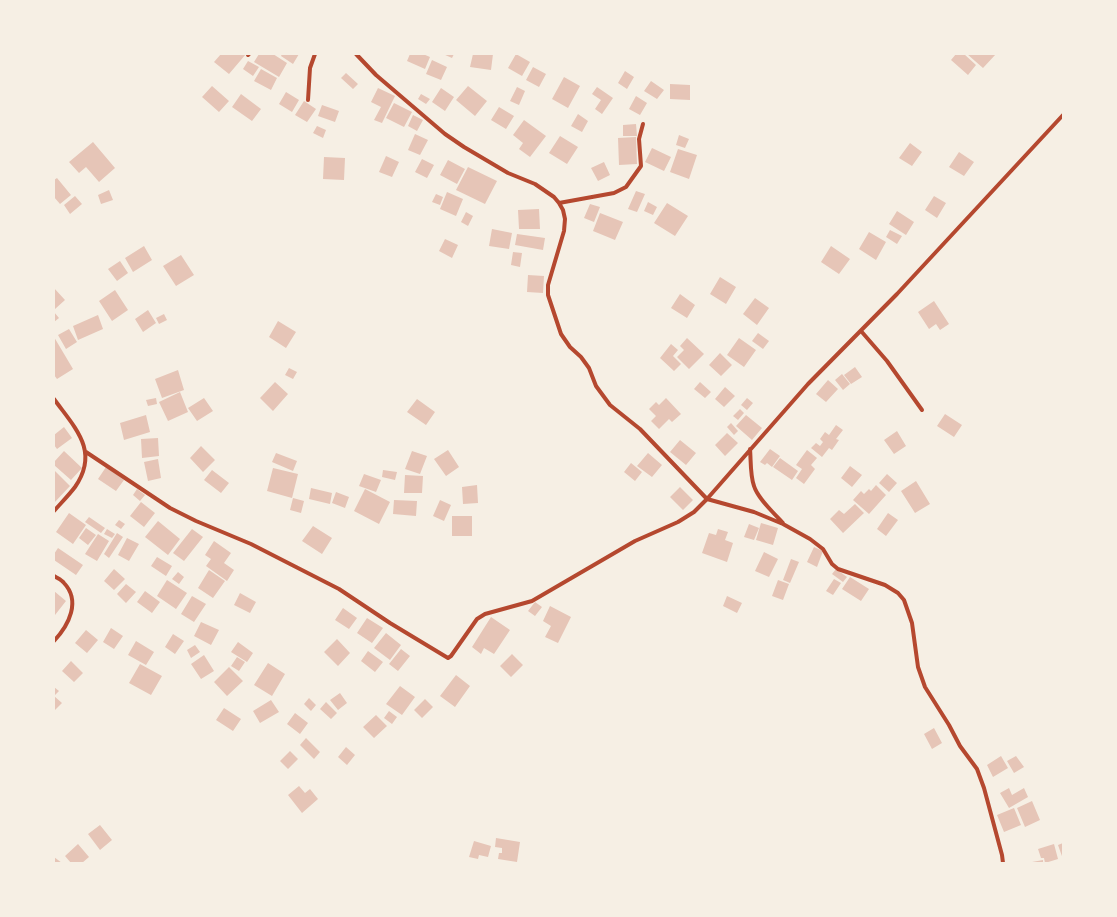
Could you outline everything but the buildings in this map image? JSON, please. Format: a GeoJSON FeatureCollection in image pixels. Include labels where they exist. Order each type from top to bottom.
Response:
{"type":"FeatureCollection","features":[{"type":"Feature","properties":{"kind":"street"},"geometry":{"type":"LineString","coordinates":[[308,100],[310,68],[315,54]]}},
{"type":"Feature","properties":{"kind":"street"},"geometry":{"type":"LineString","coordinates":[[356,54],[376,75],[445,134],[464,148],[508,173],[535,184],[554,197],[559,203],[564,215],[564,225],[548,285],[548,295],[561,334],[570,347],[581,357],[589,368],[596,386],[610,405],[640,429],[707,499],[754,512],[783,524],[810,540],[823,550],[832,564],[838,568],[885,585],[898,593],[904,600],[912,623],[918,667],[925,688],[949,725],[960,746],[977,769],[986,795],[1003,863]]}},
{"type":"Feature","properties":{"kind":"street"},"geometry":{"type":"LineString","coordinates":[[86,452],[170,508],[196,521],[258,547],[339,589],[448,658],[451,656],[477,619],[485,614],[532,602],[635,541],[678,522],[694,512],[808,384],[897,294],[1063,115]]}},
{"type":"Feature","properties":{"kind":"street"},"geometry":{"type":"LineString","coordinates":[[559,203],[614,193],[626,187],[641,166],[639,139],[643,124]]}},
{"type":"Feature","properties":{"kind":"street"},"geometry":{"type":"LineString","coordinates":[[861,331],[887,361],[922,410]]}},
{"type":"Feature","properties":{"kind":"street"},"geometry":{"type":"LineString","coordinates":[[54,399],[81,437],[86,452],[83,471],[75,487],[54,510]]}},
{"type":"Feature","properties":{"kind":"street"},"geometry":{"type":"LineString","coordinates":[[750,448],[752,480],[757,494],[783,524]]}},
{"type":"Feature","properties":{"kind":"street"},"geometry":{"type":"LineString","coordinates":[[54,576],[64,582],[73,597],[71,617],[54,641]]}}]}
